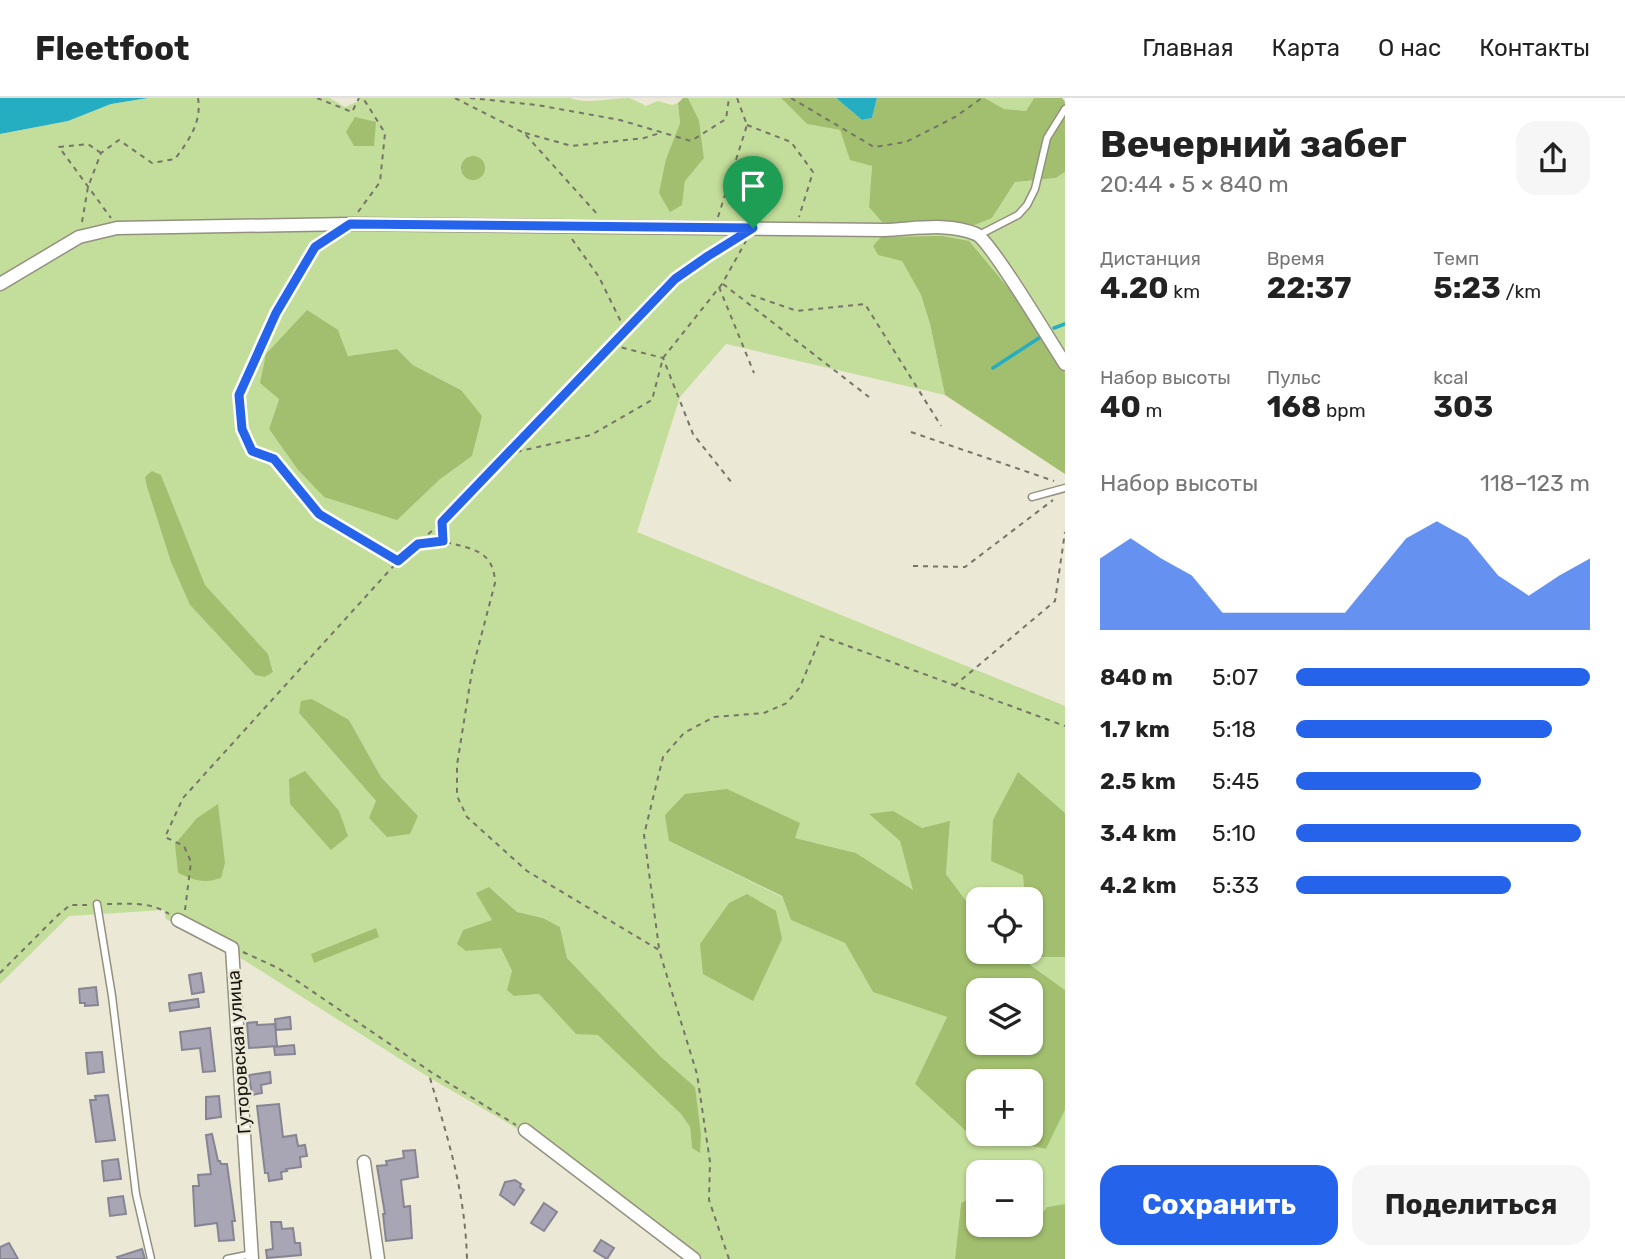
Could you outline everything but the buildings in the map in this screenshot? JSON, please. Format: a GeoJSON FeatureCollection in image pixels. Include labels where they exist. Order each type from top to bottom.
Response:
{"type":"FeatureCollection","features":[{"type":"Feature","properties":{"kind":"street"},"geometry":{"type":"LineString","coordinates":[[0,284],[79,237],[117,228],[350,224],[884,230],[950,227],[979,235],[994,253],[1065,364]]}},
{"type":"Feature","properties":{"kind":"street","name":"Гуторовская улица"},"geometry":{"type":"LineString","coordinates":[[177,920],[232,948],[252,1257]]}},
{"type":"Feature","properties":{"kind":"street"},"geometry":{"type":"LineString","coordinates":[[525,1130],[694,1259]]}},
{"type":"Feature","properties":{"kind":"street"},"geometry":{"type":"LineString","coordinates":[[364,1163],[378,1259]]}},
{"type":"Feature","properties":{"kind":"lane"},"geometry":{"type":"LineString","coordinates":[[979,235],[1018,215],[1027,205],[1035,189],[1047,138],[1065,109]]}},
{"type":"Feature","properties":{"kind":"lane"},"geometry":{"type":"LineString","coordinates":[[1032,497],[1065,486]]}},
{"type":"Feature","properties":{"kind":"lane"},"geometry":{"type":"LineString","coordinates":[[97,904],[112,996],[136,1194],[151,1259]]}},
{"type":"Feature","properties":{"kind":"lane"},"geometry":{"type":"LineString","coordinates":[[227,1259],[252,1257]]}},
{"type":"Feature","properties":{"kind":"path"},"geometry":{"type":"LineString","coordinates":[[79,237],[88,187],[101,153],[119,140],[152,163],[175,159],[190,138],[200,112],[198,98]]}},
{"type":"Feature","properties":{"kind":"path"},"geometry":{"type":"LineString","coordinates":[[317,98],[352,112],[361,98],[385,133],[380,182],[350,224],[315,247],[276,313],[239,395],[242,429],[252,451],[274,459],[319,514],[398,561]]}},
{"type":"Feature","properties":{"kind":"path"},"geometry":{"type":"LineString","coordinates":[[454,98],[524,133],[572,146],[643,138],[661,132]]}},
{"type":"Feature","properties":{"kind":"path"},"geometry":{"type":"LineString","coordinates":[[470,98],[537,105],[620,120],[691,141],[726,119],[729,98]]}},
{"type":"Feature","properties":{"kind":"path"},"geometry":{"type":"LineString","coordinates":[[714,228],[747,125],[737,98]]}},
{"type":"Feature","properties":{"kind":"path"},"geometry":{"type":"LineString","coordinates":[[791,98],[874,147],[906,142],[955,117],[982,98]]}},
{"type":"Feature","properties":{"kind":"path"},"geometry":{"type":"LineString","coordinates":[[747,125],[792,142],[813,173],[795,229]]}},
{"type":"Feature","properties":{"kind":"path"},"geometry":{"type":"LineString","coordinates":[[524,133],[610,227]]}},
{"type":"Feature","properties":{"kind":"path"},"geometry":{"type":"LineString","coordinates":[[101,153],[88,144],[59,147],[117,228]]}},
{"type":"Feature","properties":{"kind":"path"},"geometry":{"type":"LineString","coordinates":[[564,227],[599,277],[625,330]]}},
{"type":"Feature","properties":{"kind":"path"},"geometry":{"type":"LineString","coordinates":[[506,454],[591,435],[652,400],[663,358],[721,285],[753,228]]}},
{"type":"Feature","properties":{"kind":"path"},"geometry":{"type":"LineString","coordinates":[[0,973],[70,905],[147,904],[159,907],[177,920],[185,912],[191,862],[184,846],[165,837],[183,798],[398,561],[442,522],[675,279],[731,242]]}},
{"type":"Feature","properties":{"kind":"path"},"geometry":{"type":"LineString","coordinates":[[721,285],[754,373]]}},
{"type":"Feature","properties":{"kind":"path"},"geometry":{"type":"LineString","coordinates":[[721,285],[869,397]]}},
{"type":"Feature","properties":{"kind":"path"},"geometry":{"type":"LineString","coordinates":[[751,295],[797,311],[866,304],[941,426]]}},
{"type":"Feature","properties":{"kind":"path"},"geometry":{"type":"LineString","coordinates":[[611,345],[663,358]]}},
{"type":"Feature","properties":{"kind":"path"},"geometry":{"type":"LineString","coordinates":[[663,358],[693,434],[732,483]]}},
{"type":"Feature","properties":{"kind":"path"},"geometry":{"type":"LineString","coordinates":[[911,432],[1065,486]]}},
{"type":"Feature","properties":{"kind":"path"},"geometry":{"type":"LineString","coordinates":[[913,566],[965,567],[1054,500]]}},
{"type":"Feature","properties":{"kind":"path"},"geometry":{"type":"LineString","coordinates":[[442,522],[443,541]]}},
{"type":"Feature","properties":{"kind":"path"},"geometry":{"type":"LineString","coordinates":[[954,686],[1055,601],[1065,532]]}},
{"type":"Feature","properties":{"kind":"path"},"geometry":{"type":"LineString","coordinates":[[418,544],[443,541],[478,551],[489,559],[495,572],[495,583],[472,671],[457,765],[457,796],[467,817],[527,871],[659,950]]}},
{"type":"Feature","properties":{"kind":"path"},"geometry":{"type":"LineString","coordinates":[[729,1259],[709,1200],[710,1162],[697,1074],[659,950],[644,835],[663,757],[684,733],[714,717],[764,713],[787,703],[800,687],[821,636],[1065,726]]}},
{"type":"Feature","properties":{"kind":"path"},"geometry":{"type":"LineString","coordinates":[[232,948],[278,968],[431,1072],[525,1130]]}},
{"type":"Feature","properties":{"kind":"path"},"geometry":{"type":"LineString","coordinates":[[430,1078],[457,1169],[466,1219],[467,1259]]}},
{"type":"Feature","properties":{"kind":"green space"},"geometry":{"type":"Polygon","coordinates":[[[148,98],[330,98],[345,107],[360,98],[570,98],[592,101],[629,98],[646,106],[658,101],[672,105],[678,103],[680,123],[666,159],[682,205],[685,181],[704,157],[699,120],[688,98],[781,98],[807,124],[840,130],[850,159],[872,166],[869,207],[992,218],[1015,182],[1056,178],[1065,172],[1065,373],[1019,301],[902,261],[921,295],[945,395],[726,344],[680,397],[637,532],[1065,706],[1065,813],[1018,773],[1024,887],[966,887],[966,901],[946,874],[950,822],[922,828],[893,812],[870,815],[900,841],[914,891],[856,853],[795,838],[669,841],[782,897],[791,920],[845,943],[873,992],[947,1017],[915,1084],[966,1131],[966,1146],[1031,1146],[1046,1149],[1065,1110],[1065,1204],[1047,1207],[1043,1212],[1043,1160],[966,1160],[966,1200],[961,1203],[955,1259],[703,1259],[513,1126],[430,1078],[225,948],[166,919],[164,910],[69,916],[0,984],[0,134],[68,121],[111,104],[148,98]],[[338,330],[279,398],[269,429],[298,470],[324,497],[439,480],[472,456],[461,390],[413,365],[397,349],[348,356],[338,330]],[[161,475],[146,477],[147,487],[171,561],[190,605],[255,675],[265,677],[273,671],[268,654],[205,586],[161,475]],[[299,713],[376,801],[418,816],[381,777],[349,720],[299,713]],[[489,887],[492,920],[463,930],[466,951],[501,947],[512,971],[514,996],[539,994],[576,1034],[598,1034],[681,1114],[690,1127],[692,1148],[695,1087],[660,1056],[567,958],[560,927],[543,918],[517,912],[489,887]]]}},
{"type":"Feature","properties":{"kind":"green space"},"geometry":{"type":"Polygon","coordinates":[[[683,98],[688,98],[699,120],[704,158],[685,181],[682,205],[670,212],[659,193],[666,159],[680,123],[678,103],[683,98]]]}},
{"type":"Feature","properties":{"kind":"green space"},"geometry":{"type":"Polygon","coordinates":[[[781,98],[836,98],[862,120],[872,118],[877,98],[985,98],[1004,109],[1026,111],[1034,98],[1062,98],[1065,102],[1065,172],[1056,178],[1015,182],[992,218],[964,229],[882,222],[869,207],[872,166],[850,160],[840,130],[807,124],[781,98]]]}},
{"type":"Feature","properties":{"kind":"green space"},"geometry":{"type":"Polygon","coordinates":[[[985,98],[1034,98],[1026,111],[1004,109],[985,98]]]}},
{"type":"Feature","properties":{"kind":"green space"},"geometry":{"type":"Polygon","coordinates":[[[355,117],[376,122],[374,146],[354,146],[346,132],[355,117]]]}},
{"type":"Feature","properties":{"kind":"green space"},"geometry":{"type":"Polygon","coordinates":[[[473,156],[482,159],[485,168],[482,177],[473,180],[464,177],[461,168],[464,159],[473,156]]]}},
{"type":"Feature","properties":{"kind":"green space"},"geometry":{"type":"Polygon","coordinates":[[[942,236],[969,241],[1019,301],[1065,373],[1065,474],[945,395],[921,295],[902,261],[878,255],[873,246],[881,237],[942,236]]]}},
{"type":"Feature","properties":{"kind":"green space"},"geometry":{"type":"Polygon","coordinates":[[[307,310],[338,330],[348,356],[397,349],[413,365],[461,390],[482,416],[472,456],[439,480],[397,520],[324,497],[298,470],[269,429],[279,399],[260,383],[266,354],[307,310]]]}},
{"type":"Feature","properties":{"kind":"green space"},"geometry":{"type":"Polygon","coordinates":[[[152,471],[161,475],[205,585],[268,654],[273,672],[265,677],[255,675],[190,605],[171,562],[147,487],[145,477],[152,471]]]}},
{"type":"Feature","properties":{"kind":"green space"},"geometry":{"type":"Polygon","coordinates":[[[312,699],[349,720],[381,777],[418,816],[410,834],[387,837],[369,818],[376,801],[299,713],[301,701],[312,699]]]}},
{"type":"Feature","properties":{"kind":"green space"},"geometry":{"type":"Polygon","coordinates":[[[305,771],[339,811],[348,836],[331,850],[290,804],[289,779],[305,771]]]}},
{"type":"Feature","properties":{"kind":"green space"},"geometry":{"type":"Polygon","coordinates":[[[1018,772],[1065,813],[1065,957],[1043,957],[1043,887],[1024,887],[1023,875],[991,861],[993,820],[1018,772]]]}},
{"type":"Feature","properties":{"kind":"green space"},"geometry":{"type":"Polygon","coordinates":[[[727,789],[800,823],[795,838],[856,853],[913,890],[900,841],[869,814],[893,811],[922,828],[950,821],[946,874],[966,901],[966,964],[1029,964],[1065,990],[1065,1110],[1046,1149],[1031,1146],[1043,1146],[1043,1069],[966,1069],[966,1131],[915,1084],[947,1017],[873,992],[845,943],[791,920],[782,896],[669,841],[665,815],[685,794],[727,789]]]}},
{"type":"Feature","properties":{"kind":"green space"},"geometry":{"type":"Polygon","coordinates":[[[218,804],[225,863],[221,878],[199,880],[178,873],[175,844],[197,818],[218,804]]]}},
{"type":"Feature","properties":{"kind":"green space"},"geometry":{"type":"Polygon","coordinates":[[[489,887],[517,912],[543,918],[560,927],[567,958],[660,1056],[695,1087],[701,1135],[700,1153],[692,1148],[690,1127],[681,1114],[598,1035],[576,1034],[539,994],[514,996],[507,990],[512,971],[501,948],[466,951],[457,944],[463,930],[492,920],[476,893],[489,887]]]}},
{"type":"Feature","properties":{"kind":"green space"},"geometry":{"type":"Polygon","coordinates":[[[747,894],[776,911],[782,939],[753,1001],[703,974],[700,944],[729,903],[747,894]]]}},
{"type":"Feature","properties":{"kind":"green space"},"geometry":{"type":"Polygon","coordinates":[[[376,928],[379,937],[314,963],[311,954],[376,928]]]}},
{"type":"Feature","properties":{"kind":"green space"},"geometry":{"type":"Polygon","coordinates":[[[1043,957],[1065,957],[1065,990],[1029,964],[1043,964],[1043,957]]]}},
{"type":"Feature","properties":{"kind":"green space"},"geometry":{"type":"Polygon","coordinates":[[[966,1200],[966,1237],[1043,1237],[1043,1212],[1047,1207],[1065,1204],[1065,1259],[955,1259],[961,1203],[966,1200]]]}},
{"type":"Feature","properties":{"kind":"water"},"geometry":{"type":"Polygon","coordinates":[[[0,98],[148,98],[111,104],[68,121],[0,134],[0,98]]]}},
{"type":"Feature","properties":{"kind":"water"},"geometry":{"type":"Polygon","coordinates":[[[836,98],[877,98],[872,118],[862,120],[836,98]]]}},
{"type":"Feature","properties":{"kind":"waterway"},"geometry":{"type":"LineString","coordinates":[[1054,328],[1065,324]]}},
{"type":"Feature","properties":{"kind":"waterway"},"geometry":{"type":"LineString","coordinates":[[993,368],[1039,338]]}},
{"type":"Feature","properties":{"kind":"route"},"geometry":{"type":"LineString","coordinates":[[350,224],[753,228],[675,279],[442,522],[443,541],[418,544],[398,561],[319,514],[274,459],[252,451],[242,429],[239,395],[276,313],[315,247],[350,224]]}}]}
